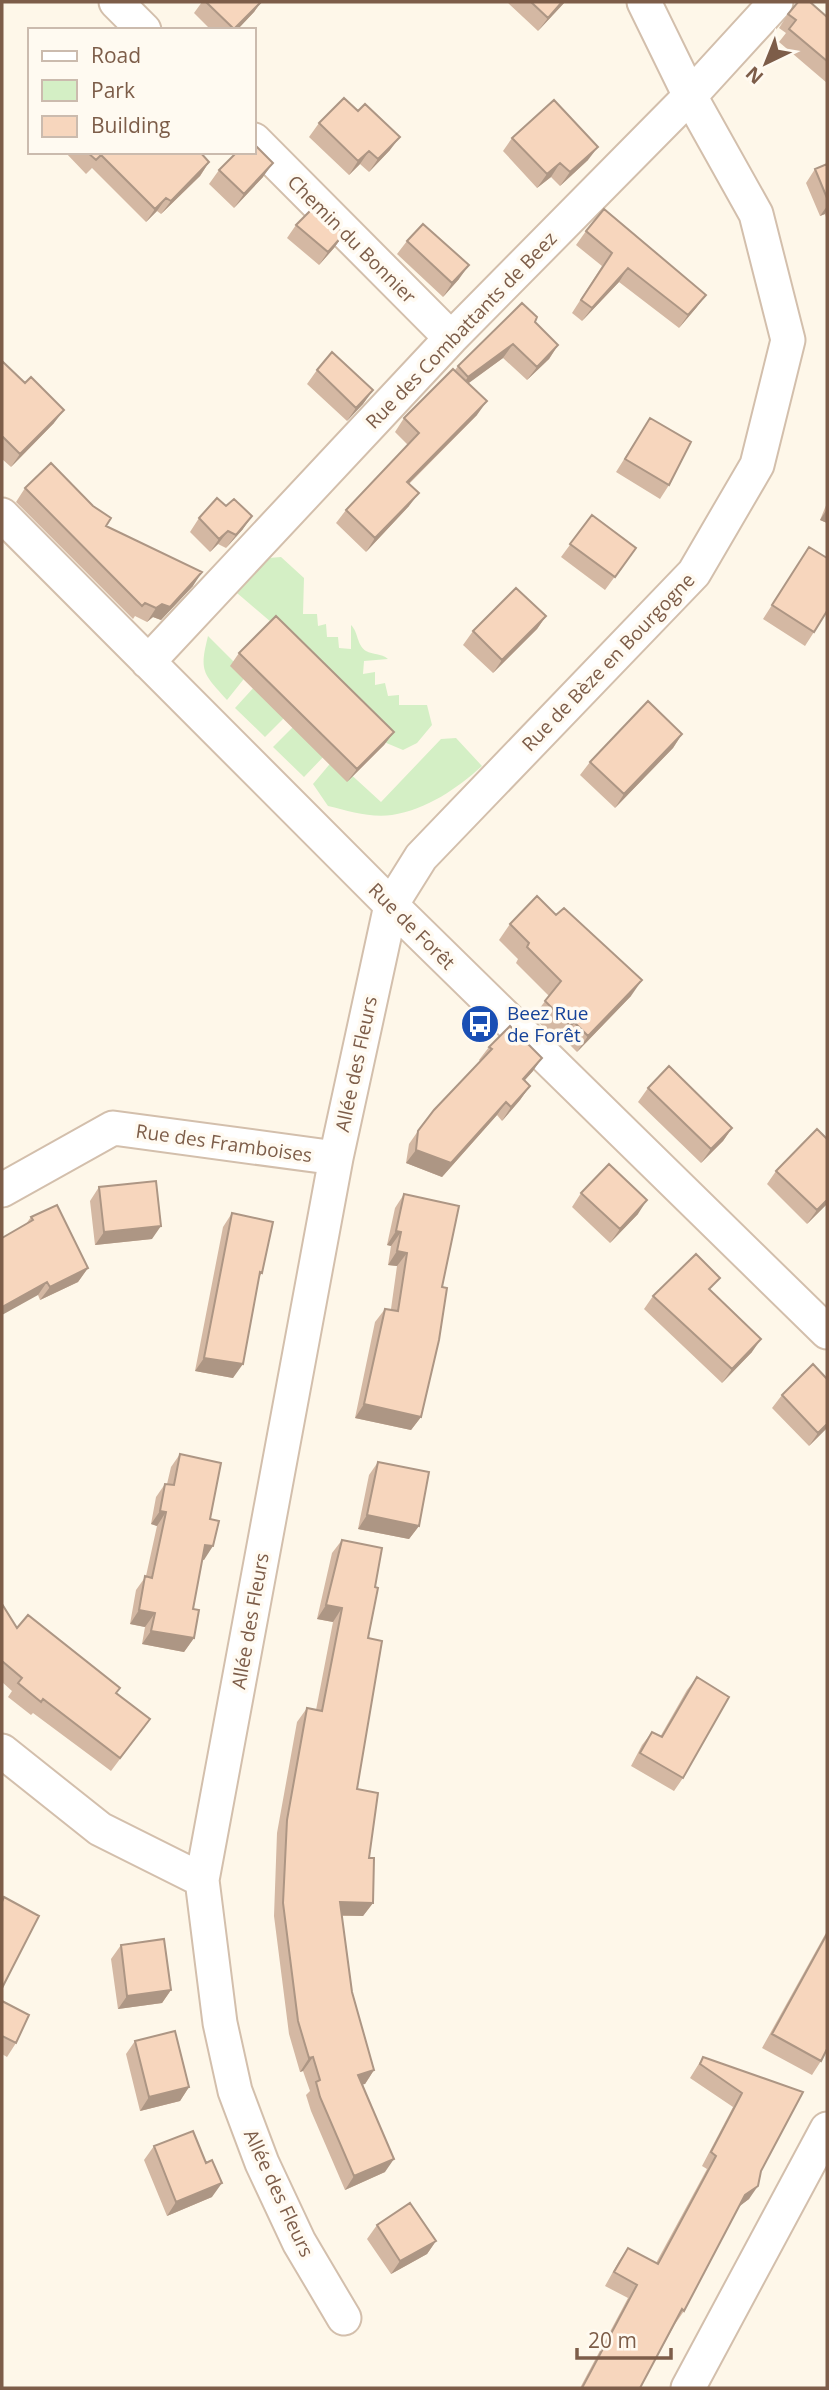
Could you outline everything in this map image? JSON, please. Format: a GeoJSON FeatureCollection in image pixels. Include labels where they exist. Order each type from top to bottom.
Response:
{"type":"FeatureCollection","features":[{"type":"Feature","properties":{"kind":"street"},"geometry":{"type":"LineString","coordinates":[[116,2],[142,28]]}},
{"type":"Feature","properties":{"kind":"street","name":"Rue de Bèze en Bourgogne"},"geometry":{"type":"LineString","coordinates":[[391,905],[421,857],[694,573],[757,465],[788,340],[755,214],[690,96],[644,2]]}},
{"type":"Feature","properties":{"kind":"street","name":"Rue des Combattants de Beez"},"geometry":{"type":"LineString","coordinates":[[148,662],[451,338],[690,96],[776,2]]}},
{"type":"Feature","properties":{"kind":"street","name":"Chemin du Bonnier"},"geometry":{"type":"LineString","coordinates":[[256,142],[451,338]]}},
{"type":"Feature","properties":{"kind":"street","name":"Rue de Forêt"},"geometry":{"type":"LineString","coordinates":[[2,515],[391,905],[822,1316]]}},
{"type":"Feature","properties":{"kind":"street","name":"Allée des Fleurs"},"geometry":{"type":"LineString","coordinates":[[344,2318],[299,2242],[262,2163],[235,2091],[220,2023],[202,1880],[336,1158],[391,905]]}},
{"type":"Feature","properties":{"kind":"street","name":"Rue des Framboises"},"geometry":{"type":"LineString","coordinates":[[2,1190],[113,1128],[336,1158]]}},
{"type":"Feature","properties":{"kind":"street"},"geometry":{"type":"LineString","coordinates":[[6,1766],[100,1829],[202,1880]]}},
{"type":"Feature","properties":{"kind":"street"},"geometry":{"type":"LineString","coordinates":[[688,2388],[827,2129]]}},
{"type":"Feature","properties":{"kind":"green space"},"geometry":{"type":"Polygon","coordinates":[[[281,557],[304,578],[303,614],[317,614],[318,626],[326,624],[327,637],[338,637],[339,648],[351,649],[351,625],[363,648],[388,659],[364,661],[363,674],[375,672],[375,685],[385,683],[388,696],[399,695],[399,705],[427,705],[432,725],[417,743],[403,750],[384,742],[271,622],[237,593],[269,558],[281,557]]]}},
{"type":"Feature","properties":{"kind":"green space"},"geometry":{"type":"Polygon","coordinates":[[[208,636],[247,675],[227,700],[205,671],[204,657],[208,636]]]}},
{"type":"Feature","properties":{"kind":"green space"},"geometry":{"type":"Polygon","coordinates":[[[257,684],[288,714],[265,737],[235,708],[257,684]]]}},
{"type":"Feature","properties":{"kind":"green space"},"geometry":{"type":"Polygon","coordinates":[[[297,723],[327,753],[304,777],[273,747],[297,723]]]}},
{"type":"Feature","properties":{"kind":"green space"},"geometry":{"type":"Polygon","coordinates":[[[456,738],[482,766],[441,797],[405,812],[376,816],[328,806],[313,784],[334,759],[381,802],[441,739],[456,738]]]}},
{"type":"Feature","properties":{"kind":"building"},"geometry":{"type":"Polygon","coordinates":[[[206,2],[261,2],[235,28],[206,2]]]}},
{"type":"Feature","properties":{"kind":"building"},"geometry":{"type":"Polygon","coordinates":[[[531,2],[562,2],[548,18],[531,2]]]}},
{"type":"Feature","properties":{"kind":"building"},"geometry":{"type":"Polygon","coordinates":[[[798,2],[810,2],[827,17],[827,61],[789,29],[796,20],[788,14],[798,2]]]}},
{"type":"Feature","properties":{"kind":"building"},"geometry":{"type":"Polygon","coordinates":[[[344,98],[358,111],[365,104],[400,137],[378,159],[369,151],[358,161],[319,123],[344,98]]]}},
{"type":"Feature","properties":{"kind":"building"},"geometry":{"type":"Polygon","coordinates":[[[554,100],[598,147],[570,172],[560,163],[547,174],[512,138],[554,100]]]}},
{"type":"Feature","properties":{"kind":"building"},"geometry":{"type":"Polygon","coordinates":[[[256,146],[273,163],[244,194],[219,170],[235,154],[256,154],[256,146]]]}},
{"type":"Feature","properties":{"kind":"building"},"geometry":{"type":"Polygon","coordinates":[[[89,154],[202,154],[209,162],[171,201],[166,198],[155,209],[101,155],[96,160],[89,154]]]}},
{"type":"Feature","properties":{"kind":"building"},"geometry":{"type":"Polygon","coordinates":[[[827,164],[827,198],[815,169],[827,164]]]}},
{"type":"Feature","properties":{"kind":"building"},"geometry":{"type":"Polygon","coordinates":[[[315,206],[344,234],[328,252],[296,225],[315,206]]]}},
{"type":"Feature","properties":{"kind":"building"},"geometry":{"type":"Polygon","coordinates":[[[604,209],[706,295],[688,315],[628,268],[592,308],[581,300],[612,253],[586,231],[604,209]]]}},
{"type":"Feature","properties":{"kind":"building"},"geometry":{"type":"Polygon","coordinates":[[[423,224],[469,265],[452,283],[407,241],[423,224]]]}},
{"type":"Feature","properties":{"kind":"building"},"geometry":{"type":"Polygon","coordinates":[[[522,303],[537,317],[535,322],[558,345],[537,367],[513,344],[468,377],[458,366],[522,303]]]}},
{"type":"Feature","properties":{"kind":"building"},"geometry":{"type":"Polygon","coordinates":[[[332,352],[373,390],[356,408],[317,370],[332,352]]]}},
{"type":"Feature","properties":{"kind":"building"},"geometry":{"type":"Polygon","coordinates":[[[2,361],[25,383],[31,377],[64,410],[20,454],[2,436],[2,361]]]}},
{"type":"Feature","properties":{"kind":"building"},"geometry":{"type":"Polygon","coordinates":[[[453,369],[487,401],[407,482],[419,493],[375,538],[346,510],[419,433],[404,418],[453,369]]]}},
{"type":"Feature","properties":{"kind":"building"},"geometry":{"type":"Polygon","coordinates":[[[650,418],[691,442],[669,485],[625,459],[650,418]]]}},
{"type":"Feature","properties":{"kind":"building"},"geometry":{"type":"Polygon","coordinates":[[[51,463],[93,506],[111,518],[106,526],[202,572],[170,607],[162,604],[156,608],[145,603],[142,606],[25,488],[51,463]]]}},
{"type":"Feature","properties":{"kind":"building"},"geometry":{"type":"Polygon","coordinates":[[[217,498],[226,506],[234,499],[252,516],[236,535],[228,531],[219,539],[199,518],[217,498]]]}},
{"type":"Feature","properties":{"kind":"building"},"geometry":{"type":"Polygon","coordinates":[[[592,515],[636,548],[615,577],[570,544],[592,515]]]}},
{"type":"Feature","properties":{"kind":"building"},"geometry":{"type":"Polygon","coordinates":[[[809,547],[827,558],[827,611],[814,632],[772,605],[809,547]]]}},
{"type":"Feature","properties":{"kind":"building"},"geometry":{"type":"Polygon","coordinates":[[[516,588],[546,616],[502,660],[473,631],[516,588]]]}},
{"type":"Feature","properties":{"kind":"building"},"geometry":{"type":"Polygon","coordinates":[[[276,616],[394,732],[357,769],[239,653],[276,616]]]}},
{"type":"Feature","properties":{"kind":"building"},"geometry":{"type":"Polygon","coordinates":[[[648,701],[682,734],[624,794],[590,762],[648,701]]]}},
{"type":"Feature","properties":{"kind":"building"},"geometry":{"type":"Polygon","coordinates":[[[537,896],[556,915],[564,908],[642,980],[588,1036],[574,1022],[570,1026],[545,1001],[561,981],[527,947],[529,943],[510,924],[537,896]]]}},
{"type":"Feature","properties":{"kind":"building"},"geometry":{"type":"Polygon","coordinates":[[[510,1026],[542,1058],[523,1079],[530,1086],[511,1107],[506,1102],[451,1163],[416,1150],[418,1131],[510,1026]]]}},
{"type":"Feature","properties":{"kind":"building"},"geometry":{"type":"Polygon","coordinates":[[[669,1066],[732,1128],[711,1149],[648,1088],[669,1066]]]}},
{"type":"Feature","properties":{"kind":"building"},"geometry":{"type":"Polygon","coordinates":[[[817,1129],[827,1139],[827,1200],[817,1210],[776,1171],[817,1129]]]}},
{"type":"Feature","properties":{"kind":"building"},"geometry":{"type":"Polygon","coordinates":[[[609,1164],[647,1200],[620,1229],[581,1193],[609,1164]]]}},
{"type":"Feature","properties":{"kind":"building"},"geometry":{"type":"Polygon","coordinates":[[[156,1181],[161,1226],[104,1232],[99,1187],[156,1181]]]}},
{"type":"Feature","properties":{"kind":"building"},"geometry":{"type":"Polygon","coordinates":[[[404,1194],[459,1206],[442,1287],[447,1288],[439,1340],[421,1417],[364,1404],[385,1309],[398,1311],[407,1253],[397,1251],[401,1232],[396,1231],[404,1194]]]}},
{"type":"Feature","properties":{"kind":"building"},"geometry":{"type":"Polygon","coordinates":[[[57,1205],[88,1268],[50,1287],[47,1282],[2,1307],[2,1238],[33,1220],[31,1217],[57,1205]]]}},
{"type":"Feature","properties":{"kind":"building"},"geometry":{"type":"Polygon","coordinates":[[[232,1213],[273,1222],[262,1273],[260,1272],[243,1364],[204,1358],[232,1213]]]}},
{"type":"Feature","properties":{"kind":"building"},"geometry":{"type":"Polygon","coordinates":[[[696,1254],[720,1278],[709,1289],[761,1339],[732,1369],[653,1296],[696,1254]]]}},
{"type":"Feature","properties":{"kind":"building"},"geometry":{"type":"Polygon","coordinates":[[[813,1364],[827,1379],[827,1424],[818,1433],[782,1395],[813,1364]]]}},
{"type":"Feature","properties":{"kind":"building"},"geometry":{"type":"Polygon","coordinates":[[[180,1454],[221,1463],[210,1519],[219,1521],[213,1546],[205,1545],[193,1609],[199,1610],[194,1638],[151,1631],[155,1613],[139,1610],[145,1576],[152,1578],[166,1512],[160,1511],[165,1484],[174,1485],[180,1454]]]}},
{"type":"Feature","properties":{"kind":"building"},"geometry":{"type":"Polygon","coordinates":[[[378,1462],[429,1472],[419,1526],[367,1515],[378,1462]]]}},
{"type":"Feature","properties":{"kind":"building"},"geometry":{"type":"Polygon","coordinates":[[[342,1540],[382,1548],[375,1587],[378,1588],[368,1638],[382,1641],[357,1789],[378,1793],[369,1858],[374,1858],[373,1903],[340,1902],[352,1992],[374,2070],[358,2075],[394,2159],[354,2176],[320,2097],[316,2082],[320,2080],[313,2057],[309,2058],[298,2021],[283,1903],[287,1820],[307,1708],[322,1711],[342,1608],[326,1605],[342,1540]]]}},
{"type":"Feature","properties":{"kind":"building"},"geometry":{"type":"Polygon","coordinates":[[[2,1604],[17,1628],[28,1615],[120,1688],[116,1693],[150,1719],[120,1758],[18,1683],[22,1678],[2,1661],[2,1604]]]}},
{"type":"Feature","properties":{"kind":"building"},"geometry":{"type":"Polygon","coordinates":[[[697,1677],[729,1697],[683,1778],[640,1753],[652,1732],[662,1737],[697,1677]]]}},
{"type":"Feature","properties":{"kind":"building"},"geometry":{"type":"Polygon","coordinates":[[[4,1897],[39,1916],[2,1988],[2,1902],[4,1897]]]}},
{"type":"Feature","properties":{"kind":"building"},"geometry":{"type":"Polygon","coordinates":[[[827,1934],[827,2049],[821,2061],[772,2034],[827,1934]]]}},
{"type":"Feature","properties":{"kind":"building"},"geometry":{"type":"Polygon","coordinates":[[[164,1939],[171,1990],[127,1996],[121,1945],[164,1939]]]}},
{"type":"Feature","properties":{"kind":"building"},"geometry":{"type":"Polygon","coordinates":[[[2,2001],[29,2015],[16,2043],[2,2036],[2,2001]]]}},
{"type":"Feature","properties":{"kind":"building"},"geometry":{"type":"Polygon","coordinates":[[[175,2031],[189,2087],[149,2097],[135,2041],[175,2031]]]}},
{"type":"Feature","properties":{"kind":"building"},"geometry":{"type":"Polygon","coordinates":[[[703,2057],[803,2092],[761,2171],[758,2186],[745,2195],[640,2388],[582,2388],[637,2285],[614,2272],[628,2248],[658,2264],[716,2156],[711,2152],[742,2093],[700,2064],[703,2057]]]}},
{"type":"Feature","properties":{"kind":"building"},"geometry":{"type":"Polygon","coordinates":[[[193,2131],[206,2163],[212,2160],[222,2183],[176,2202],[154,2146],[193,2131]]]}},
{"type":"Feature","properties":{"kind":"building"},"geometry":{"type":"Polygon","coordinates":[[[410,2203],[436,2241],[400,2261],[377,2225],[410,2203]]]}},
{"type":"Feature","properties":{"kind":"place","name":"Beez Rue de Forêt"},"geometry":{"type":"Point","coordinates":[480,1024]}}]}
